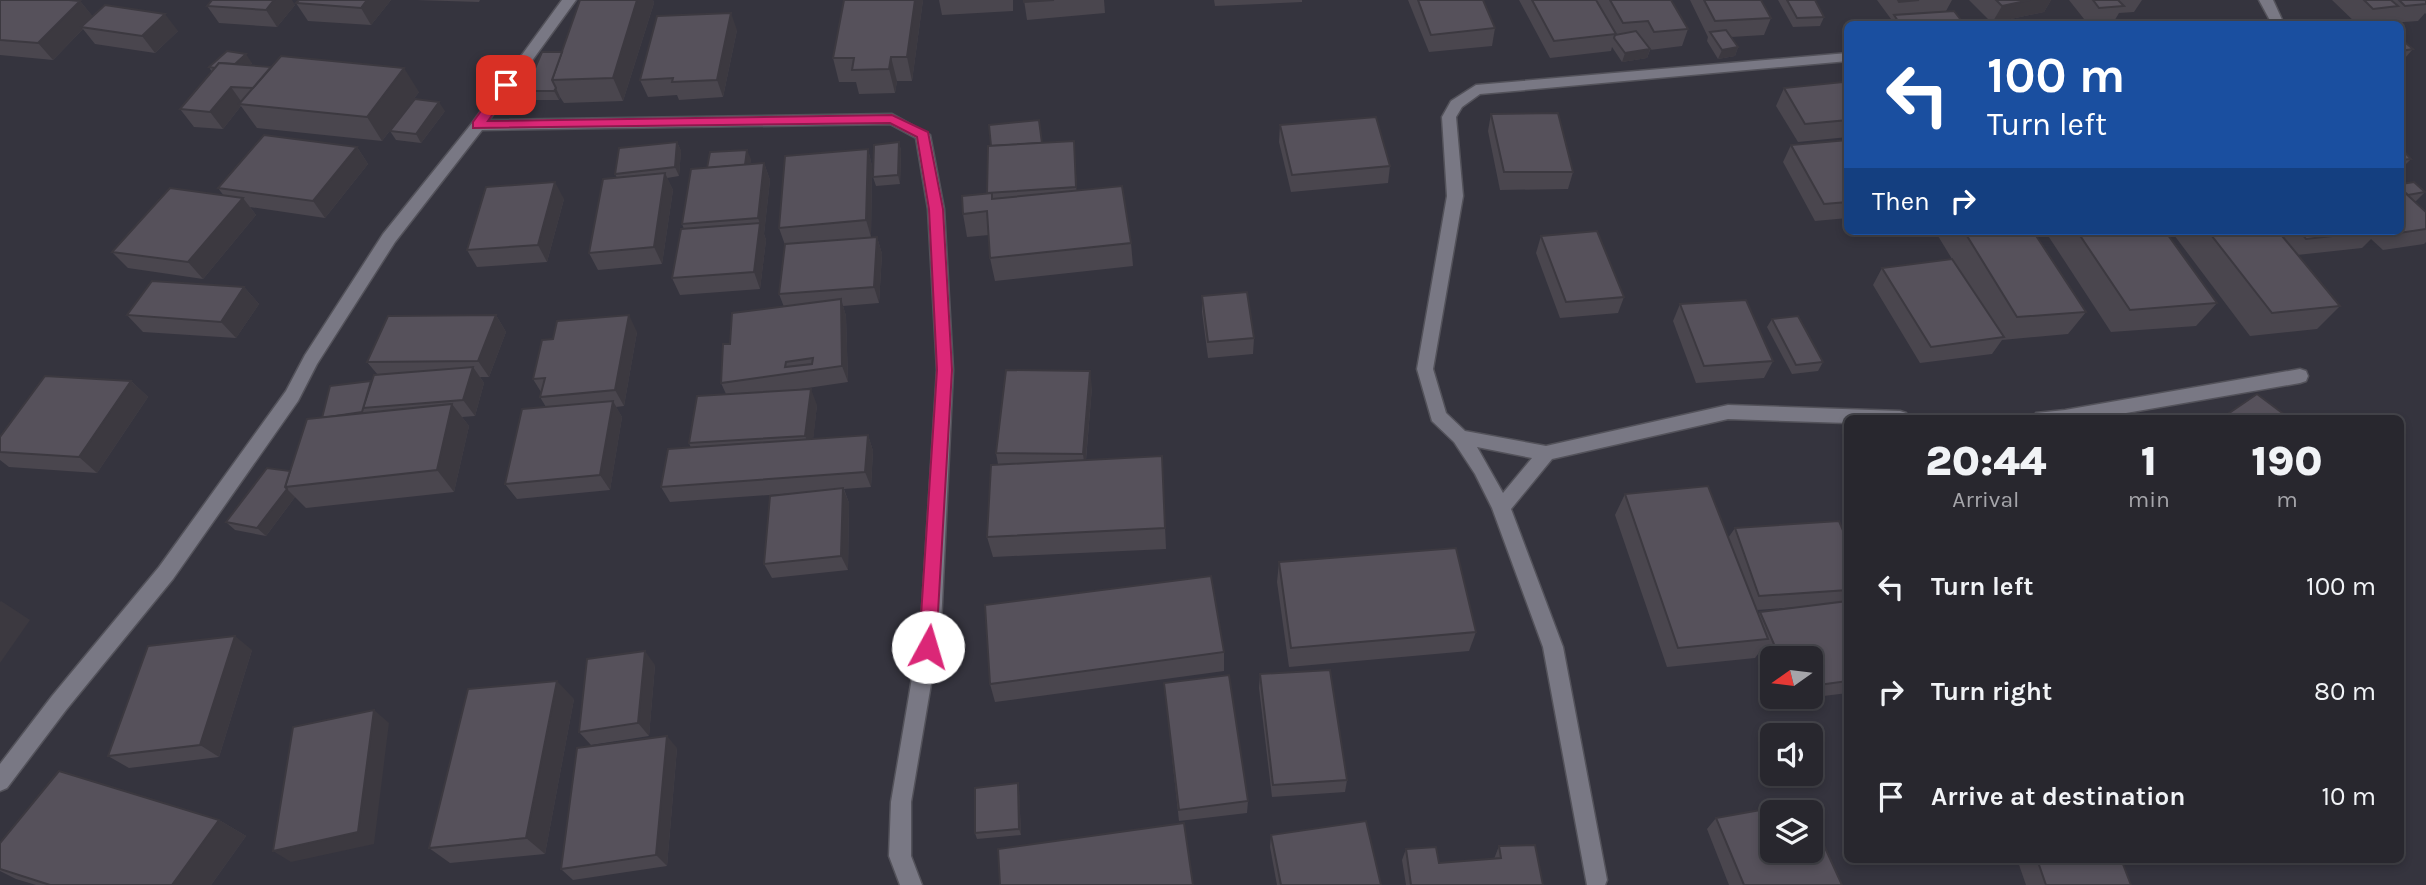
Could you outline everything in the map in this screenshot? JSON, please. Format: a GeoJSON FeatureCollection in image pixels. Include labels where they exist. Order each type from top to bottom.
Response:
{"type":"FeatureCollection","features":[{"type":"Feature","properties":{"kind":"street"},"geometry":{"type":"LineString","coordinates":[[0,781],[166,573],[292,396],[311,360],[389,238],[478,125],[569,0]]}},
{"type":"Feature","properties":{"kind":"street"},"geometry":{"type":"LineString","coordinates":[[2266,0],[2278,21]]}},
{"type":"Feature","properties":{"kind":"street"},"geometry":{"type":"LineString","coordinates":[[1596,880],[1553,647],[1501,508],[1482,469],[1460,438],[1438,416],[1425,369],[1455,196],[1449,117],[1457,103],[1476,90],[1694,68],[1844,57]]}},
{"type":"Feature","properties":{"kind":"street"},"geometry":{"type":"LineString","coordinates":[[478,125],[892,119],[923,135],[936,209],[945,370],[931,625],[901,802],[900,856],[911,885]]}},
{"type":"Feature","properties":{"kind":"street"},"geometry":{"type":"LineString","coordinates":[[2077,415],[2301,376]]}},
{"type":"Feature","properties":{"kind":"street"},"geometry":{"type":"LineString","coordinates":[[1460,438],[1546,453],[1728,412],[1844,416]]}},
{"type":"Feature","properties":{"kind":"street"},"geometry":{"type":"LineString","coordinates":[[1501,508],[1546,453]]}},
{"type":"Feature","properties":{"kind":"building"},"geometry":{"type":"Polygon","coordinates":[[[0,0],[80,1],[38,43],[0,40],[0,0]]]}},
{"type":"Feature","properties":{"kind":"building"},"geometry":{"type":"Polygon","coordinates":[[[212,0],[274,0],[266,10],[207,6],[212,0]]]}},
{"type":"Feature","properties":{"kind":"building"},"geometry":{"type":"Polygon","coordinates":[[[299,0],[367,0],[361,8],[296,3],[299,0]]]}},
{"type":"Feature","properties":{"kind":"building"},"geometry":{"type":"Polygon","coordinates":[[[580,0],[637,0],[613,78],[552,80],[580,0]]]}},
{"type":"Feature","properties":{"kind":"building"},"geometry":{"type":"Polygon","coordinates":[[[844,0],[915,0],[907,57],[891,57],[889,69],[852,70],[854,58],[833,58],[844,0]]]}},
{"type":"Feature","properties":{"kind":"building"},"geometry":{"type":"Polygon","coordinates":[[[1418,0],[1483,0],[1495,28],[1431,35],[1418,0]]]}},
{"type":"Feature","properties":{"kind":"building"},"geometry":{"type":"Polygon","coordinates":[[[1532,0],[1596,0],[1616,34],[1554,41],[1532,0]]]}},
{"type":"Feature","properties":{"kind":"building"},"geometry":{"type":"Polygon","coordinates":[[[1610,0],[1671,0],[1688,29],[1654,32],[1648,21],[1623,23],[1610,0]]]}},
{"type":"Feature","properties":{"kind":"building"},"geometry":{"type":"Polygon","coordinates":[[[1704,0],[1761,0],[1771,18],[1715,21],[1704,0]]]}},
{"type":"Feature","properties":{"kind":"building"},"geometry":{"type":"Polygon","coordinates":[[[1787,0],[1815,0],[1824,17],[1797,18],[1787,0]]]}},
{"type":"Feature","properties":{"kind":"building"},"geometry":{"type":"Polygon","coordinates":[[[1996,0],[2030,0],[2002,6],[1996,0]]]}},
{"type":"Feature","properties":{"kind":"building"},"geometry":{"type":"Polygon","coordinates":[[[2093,0],[2118,0],[2124,6],[2099,8],[2093,0]]]}},
{"type":"Feature","properties":{"kind":"building"},"geometry":{"type":"Polygon","coordinates":[[[2364,0],[2391,0],[2398,6],[2373,9],[2364,0]]]}},
{"type":"Feature","properties":{"kind":"building"},"geometry":{"type":"Polygon","coordinates":[[[2399,0],[2426,0],[2426,4],[2405,6],[2399,0]]]}},
{"type":"Feature","properties":{"kind":"building"},"geometry":{"type":"Polygon","coordinates":[[[105,5],[165,14],[142,36],[81,27],[105,5]]]}},
{"type":"Feature","properties":{"kind":"building"},"geometry":{"type":"Polygon","coordinates":[[[1954,11],[1962,21],[1898,21],[1894,15],[1954,11]]]}},
{"type":"Feature","properties":{"kind":"building"},"geometry":{"type":"Polygon","coordinates":[[[731,13],[717,80],[640,80],[657,16],[731,13]]]}},
{"type":"Feature","properties":{"kind":"building"},"geometry":{"type":"Polygon","coordinates":[[[1726,30],[1738,47],[1722,50],[1710,32],[1726,30]]]}},
{"type":"Feature","properties":{"kind":"building"},"geometry":{"type":"Polygon","coordinates":[[[1636,31],[1650,49],[1625,53],[1614,38],[1615,35],[1636,31]]]}},
{"type":"Feature","properties":{"kind":"building"},"geometry":{"type":"Polygon","coordinates":[[[2404,42],[2413,49],[2404,50],[2404,42]]]}},
{"type":"Feature","properties":{"kind":"building"},"geometry":{"type":"Polygon","coordinates":[[[227,51],[246,54],[235,64],[219,63],[215,68],[209,67],[227,51]]]}},
{"type":"Feature","properties":{"kind":"building"},"geometry":{"type":"Polygon","coordinates":[[[542,52],[562,52],[552,80],[556,88],[554,91],[525,91],[542,52]]]}},
{"type":"Feature","properties":{"kind":"building"},"geometry":{"type":"Polygon","coordinates":[[[281,56],[404,68],[367,117],[239,104],[281,56]]]}},
{"type":"Feature","properties":{"kind":"building"},"geometry":{"type":"Polygon","coordinates":[[[219,63],[271,67],[253,88],[231,87],[210,112],[180,109],[219,63]]]}},
{"type":"Feature","properties":{"kind":"building"},"geometry":{"type":"Polygon","coordinates":[[[1843,82],[1844,120],[1805,124],[1784,88],[1843,82]]]}},
{"type":"Feature","properties":{"kind":"building"},"geometry":{"type":"Polygon","coordinates":[[[415,99],[439,102],[416,134],[390,131],[415,99]]]}},
{"type":"Feature","properties":{"kind":"building"},"geometry":{"type":"Polygon","coordinates":[[[1558,113],[1573,172],[1504,172],[1491,114],[1558,113]]]}},
{"type":"Feature","properties":{"kind":"building"},"geometry":{"type":"Polygon","coordinates":[[[1376,117],[1390,166],[1292,175],[1280,125],[1376,117]]]}},
{"type":"Feature","properties":{"kind":"building"},"geometry":{"type":"Polygon","coordinates":[[[1039,120],[1042,143],[991,146],[989,125],[1039,120]]]}},
{"type":"Feature","properties":{"kind":"building"},"geometry":{"type":"Polygon","coordinates":[[[264,135],[357,147],[313,201],[218,188],[264,135]]]}},
{"type":"Feature","properties":{"kind":"building"},"geometry":{"type":"Polygon","coordinates":[[[1844,140],[1844,202],[1824,204],[1791,145],[1844,140]]]}},
{"type":"Feature","properties":{"kind":"building"},"geometry":{"type":"Polygon","coordinates":[[[1074,141],[1076,187],[987,193],[988,146],[1074,141]]]}},
{"type":"Feature","properties":{"kind":"building"},"geometry":{"type":"Polygon","coordinates":[[[677,142],[675,167],[615,174],[619,148],[677,142]]]}},
{"type":"Feature","properties":{"kind":"building"},"geometry":{"type":"Polygon","coordinates":[[[899,142],[898,175],[873,177],[874,145],[899,142]]]}},
{"type":"Feature","properties":{"kind":"building"},"geometry":{"type":"Polygon","coordinates":[[[868,149],[866,220],[779,228],[785,156],[868,149]]]}},
{"type":"Feature","properties":{"kind":"building"},"geometry":{"type":"Polygon","coordinates":[[[747,150],[745,165],[707,168],[710,152],[747,150]]]}},
{"type":"Feature","properties":{"kind":"building"},"geometry":{"type":"Polygon","coordinates":[[[764,163],[758,218],[682,224],[691,169],[764,163]]]}},
{"type":"Feature","properties":{"kind":"building"},"geometry":{"type":"Polygon","coordinates":[[[665,173],[654,247],[589,253],[603,179],[665,173]]]}},
{"type":"Feature","properties":{"kind":"building"},"geometry":{"type":"Polygon","coordinates":[[[555,182],[538,245],[467,250],[486,187],[555,182]]]}},
{"type":"Feature","properties":{"kind":"building"},"geometry":{"type":"Polygon","coordinates":[[[2414,182],[2425,192],[2408,195],[2404,192],[2404,184],[2414,182]]]}},
{"type":"Feature","properties":{"kind":"building"},"geometry":{"type":"Polygon","coordinates":[[[1122,186],[1131,243],[990,258],[987,211],[963,214],[962,196],[992,193],[992,199],[1122,186]]]}},
{"type":"Feature","properties":{"kind":"building"},"geometry":{"type":"Polygon","coordinates":[[[170,188],[243,198],[188,262],[112,252],[170,188]]]}},
{"type":"Feature","properties":{"kind":"building"},"geometry":{"type":"Polygon","coordinates":[[[2404,192],[2426,212],[2426,229],[2404,232],[2404,192]]]}},
{"type":"Feature","properties":{"kind":"building"},"geometry":{"type":"Polygon","coordinates":[[[760,223],[754,272],[672,278],[681,229],[760,223]]]}},
{"type":"Feature","properties":{"kind":"building"},"geometry":{"type":"Polygon","coordinates":[[[1597,231],[1624,297],[1566,302],[1541,236],[1597,231]]]}},
{"type":"Feature","properties":{"kind":"building"},"geometry":{"type":"Polygon","coordinates":[[[1966,235],[2036,235],[2086,312],[2017,317],[1966,235]]]}},
{"type":"Feature","properties":{"kind":"building"},"geometry":{"type":"Polygon","coordinates":[[[2080,235],[2168,235],[2217,303],[2130,310],[2080,235]]]}},
{"type":"Feature","properties":{"kind":"building"},"geometry":{"type":"Polygon","coordinates":[[[2211,235],[2281,235],[2340,306],[2272,313],[2211,235]]]}},
{"type":"Feature","properties":{"kind":"building"},"geometry":{"type":"Polygon","coordinates":[[[2303,235],[2342,235],[2306,239],[2303,235]]]}},
{"type":"Feature","properties":{"kind":"building"},"geometry":{"type":"Polygon","coordinates":[[[877,237],[874,287],[779,294],[785,244],[877,237]]]}},
{"type":"Feature","properties":{"kind":"building"},"geometry":{"type":"Polygon","coordinates":[[[1952,259],[2004,337],[1931,347],[1882,268],[1952,259]]]}},
{"type":"Feature","properties":{"kind":"building"},"geometry":{"type":"Polygon","coordinates":[[[152,281],[244,287],[221,322],[127,315],[152,281]]]}},
{"type":"Feature","properties":{"kind":"building"},"geometry":{"type":"Polygon","coordinates":[[[1247,292],[1254,338],[1208,342],[1202,296],[1247,292]]]}},
{"type":"Feature","properties":{"kind":"building"},"geometry":{"type":"Polygon","coordinates":[[[841,299],[842,366],[721,383],[723,344],[730,344],[732,313],[841,299]],[[813,358],[786,362],[785,367],[812,364],[813,358]]]}},
{"type":"Feature","properties":{"kind":"building"},"geometry":{"type":"Polygon","coordinates":[[[1746,300],[1773,361],[1704,366],[1680,304],[1746,300]]]}},
{"type":"Feature","properties":{"kind":"building"},"geometry":{"type":"Polygon","coordinates":[[[496,315],[478,361],[367,362],[388,316],[496,315]]]}},
{"type":"Feature","properties":{"kind":"building"},"geometry":{"type":"Polygon","coordinates":[[[629,315],[615,390],[540,397],[545,378],[533,379],[542,340],[553,339],[557,321],[629,315]]]}},
{"type":"Feature","properties":{"kind":"building"},"geometry":{"type":"Polygon","coordinates":[[[1798,316],[1823,362],[1796,365],[1772,319],[1798,316]]]}},
{"type":"Feature","properties":{"kind":"building"},"geometry":{"type":"Polygon","coordinates":[[[473,367],[463,400],[363,408],[374,375],[473,367]]]}},
{"type":"Feature","properties":{"kind":"building"},"geometry":{"type":"Polygon","coordinates":[[[1006,370],[1090,371],[1083,454],[996,453],[1006,370]]]}},
{"type":"Feature","properties":{"kind":"building"},"geometry":{"type":"Polygon","coordinates":[[[45,376],[131,381],[79,457],[0,452],[0,437],[45,376]]]}},
{"type":"Feature","properties":{"kind":"building"},"geometry":{"type":"Polygon","coordinates":[[[371,381],[362,412],[322,418],[330,386],[371,381]]]}},
{"type":"Feature","properties":{"kind":"building"},"geometry":{"type":"Polygon","coordinates":[[[811,389],[805,436],[689,443],[697,396],[811,389]]]}},
{"type":"Feature","properties":{"kind":"building"},"geometry":{"type":"Polygon","coordinates":[[[2257,394],[2285,415],[2226,415],[2257,394]]]}},
{"type":"Feature","properties":{"kind":"building"},"geometry":{"type":"Polygon","coordinates":[[[613,401],[600,475],[505,484],[522,409],[613,401]]]}},
{"type":"Feature","properties":{"kind":"building"},"geometry":{"type":"Polygon","coordinates":[[[452,404],[437,470],[285,487],[307,419],[452,404]]]}},
{"type":"Feature","properties":{"kind":"building"},"geometry":{"type":"Polygon","coordinates":[[[868,435],[865,472],[661,487],[668,449],[868,435]]]}},
{"type":"Feature","properties":{"kind":"building"},"geometry":{"type":"Polygon","coordinates":[[[1162,456],[1165,528],[987,537],[991,465],[1162,456]]]}},
{"type":"Feature","properties":{"kind":"building"},"geometry":{"type":"Polygon","coordinates":[[[267,468],[290,471],[285,487],[287,489],[257,528],[226,522],[267,468]]]}},
{"type":"Feature","properties":{"kind":"building"},"geometry":{"type":"Polygon","coordinates":[[[1708,486],[1768,639],[1678,648],[1625,494],[1708,486]]]}},
{"type":"Feature","properties":{"kind":"building"},"geometry":{"type":"Polygon","coordinates":[[[843,488],[841,556],[764,564],[770,496],[843,488]]]}},
{"type":"Feature","properties":{"kind":"building"},"geometry":{"type":"Polygon","coordinates":[[[1839,521],[1844,533],[1844,590],[1759,596],[1735,528],[1839,521]]]}},
{"type":"Feature","properties":{"kind":"building"},"geometry":{"type":"Polygon","coordinates":[[[1456,548],[1476,632],[1291,648],[1279,562],[1456,548]]]}},
{"type":"Feature","properties":{"kind":"building"},"geometry":{"type":"Polygon","coordinates":[[[1211,576],[1224,652],[990,684],[985,605],[1211,576]]]}},
{"type":"Feature","properties":{"kind":"building"},"geometry":{"type":"Polygon","coordinates":[[[1844,602],[1844,682],[1824,684],[1824,646],[1775,646],[1760,612],[1844,602]]]}},
{"type":"Feature","properties":{"kind":"building"},"geometry":{"type":"Polygon","coordinates":[[[235,636],[200,745],[108,756],[148,646],[235,636]]]}},
{"type":"Feature","properties":{"kind":"building"},"geometry":{"type":"Polygon","coordinates":[[[645,651],[638,723],[579,732],[587,659],[645,651]]]}},
{"type":"Feature","properties":{"kind":"building"},"geometry":{"type":"Polygon","coordinates":[[[1330,670],[1347,780],[1273,785],[1260,674],[1330,670]]]}},
{"type":"Feature","properties":{"kind":"building"},"geometry":{"type":"Polygon","coordinates":[[[1229,675],[1248,801],[1179,810],[1164,683],[1229,675]]]}},
{"type":"Feature","properties":{"kind":"building"},"geometry":{"type":"Polygon","coordinates":[[[557,681],[526,838],[429,848],[468,689],[557,681]]]}},
{"type":"Feature","properties":{"kind":"building"},"geometry":{"type":"Polygon","coordinates":[[[374,710],[358,832],[273,851],[293,727],[374,710]]]}},
{"type":"Feature","properties":{"kind":"building"},"geometry":{"type":"Polygon","coordinates":[[[667,736],[656,855],[561,869],[577,748],[667,736]]]}},
{"type":"Feature","properties":{"kind":"building"},"geometry":{"type":"Polygon","coordinates":[[[59,771],[219,820],[172,885],[50,885],[0,869],[0,843],[59,771]]]}},
{"type":"Feature","properties":{"kind":"building"},"geometry":{"type":"Polygon","coordinates":[[[1018,783],[1019,829],[975,833],[975,788],[1018,783]]]}},
{"type":"Feature","properties":{"kind":"building"},"geometry":{"type":"Polygon","coordinates":[[[1760,810],[1760,863],[1823,863],[1823,843],[1842,885],[1744,885],[1716,818],[1760,810]]]}},
{"type":"Feature","properties":{"kind":"building"},"geometry":{"type":"Polygon","coordinates":[[[1366,821],[1381,885],[1281,885],[1271,835],[1366,821]]]}},
{"type":"Feature","properties":{"kind":"building"},"geometry":{"type":"Polygon","coordinates":[[[1184,823],[1193,885],[1000,885],[998,849],[1184,823]]]}},
{"type":"Feature","properties":{"kind":"building"},"geometry":{"type":"Polygon","coordinates":[[[1535,845],[1543,885],[1411,885],[1406,849],[1436,847],[1439,863],[1501,858],[1499,846],[1535,845]]]}},
{"type":"Feature","properties":{"kind":"building"},"geometry":{"type":"Polygon","coordinates":[[[2038,863],[2123,863],[2131,885],[2046,885],[2038,863]]]}},
{"type":"Feature","properties":{"kind":"route"},"geometry":{"type":"LineString","coordinates":[[506,85],[478,125],[892,119],[923,135],[928,149],[936,209],[945,370],[928,647]]}}]}
